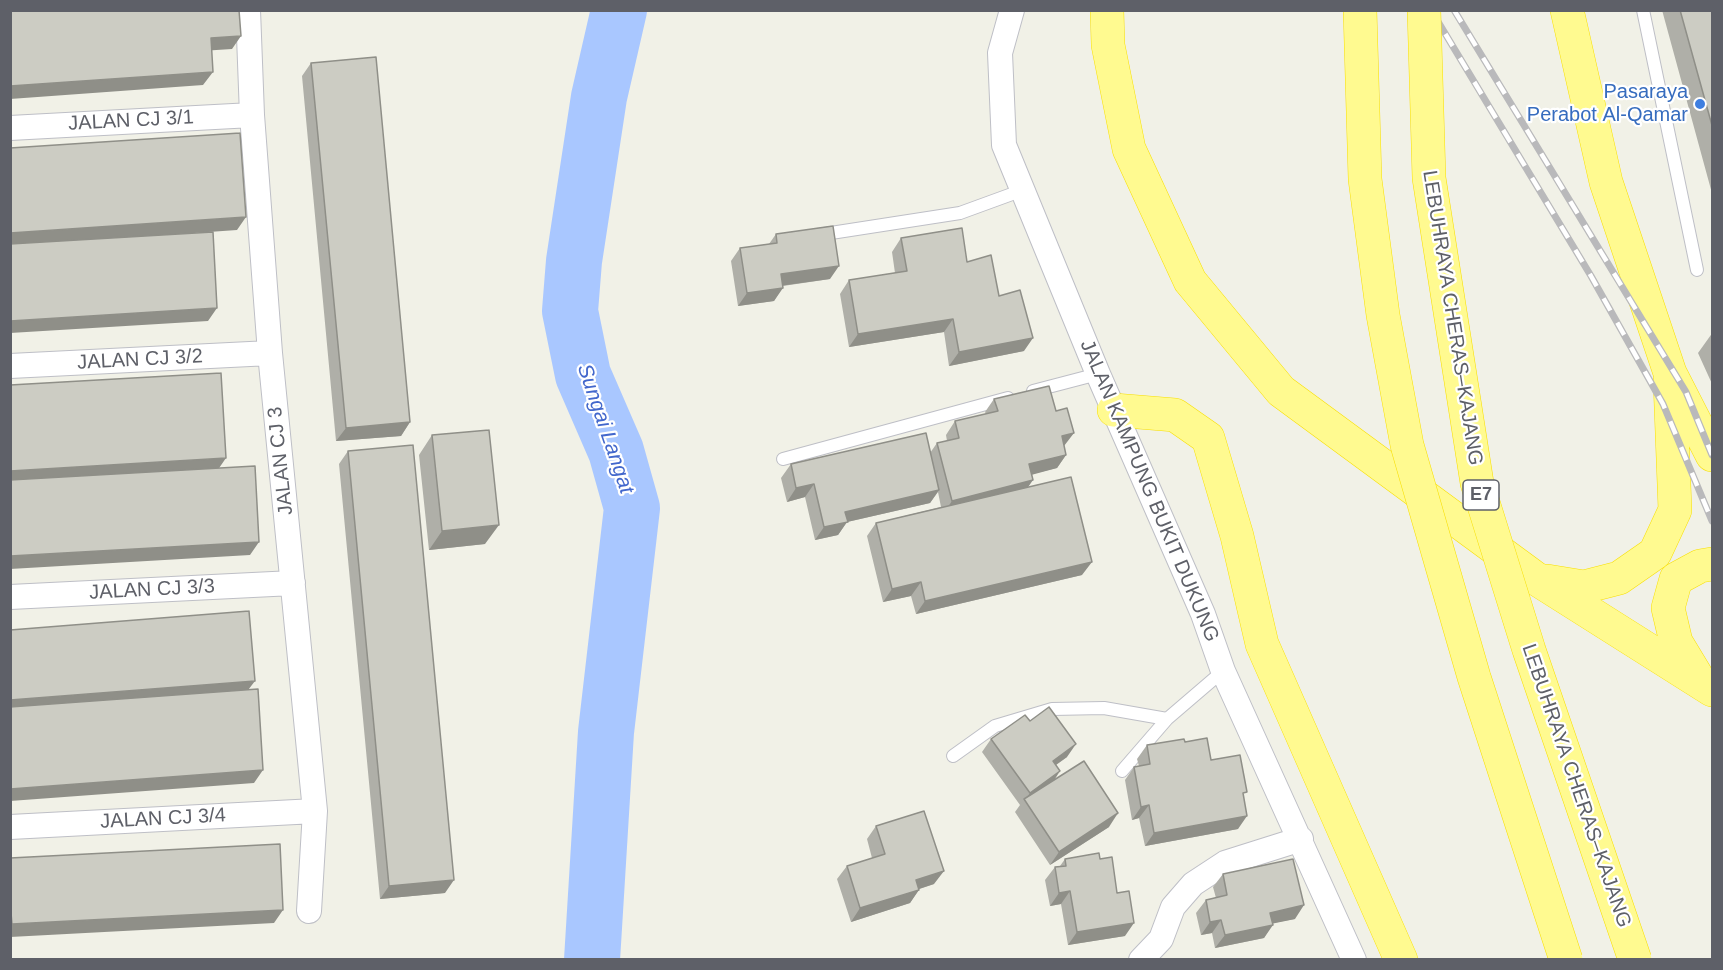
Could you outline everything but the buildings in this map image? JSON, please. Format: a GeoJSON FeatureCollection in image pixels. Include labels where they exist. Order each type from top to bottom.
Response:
{"type":"FeatureCollection","features":[{"type":"Feature","properties":{"kind":"highway"},"geometry":{"type":"LineString","coordinates":[[1107,10],[1108,45],[1129,149],[1190,281],[1281,391],[1538,580],[1705,685]]}},
{"type":"Feature","properties":{"kind":"highway"},"geometry":{"type":"LineString","coordinates":[[1360,10],[1365,179],[1383,315],[1407,445],[1474,677],[1566,960]]}},
{"type":"Feature","properties":{"kind":"highway","name":"LEBUHRAYA CHERAS–KAJANG"},"geometry":{"type":"LineString","coordinates":[[1424,10],[1429,178],[1478,483],[1529,650],[1635,960]]}},
{"type":"Feature","properties":{"kind":"highway"},"geometry":{"type":"LineString","coordinates":[[1567,10],[1606,182],[1670,373],[1713,455]]}},
{"type":"Feature","properties":{"kind":"highway"},"geometry":{"type":"LineString","coordinates":[[1538,580],[1584,587],[1619,578],[1655,553],[1675,510],[1670,373]]}},
{"type":"Feature","properties":{"kind":"highway"},"geometry":{"type":"LineString","coordinates":[[1114,410],[1175,415],[1208,438],[1237,536],[1262,644],[1401,960]]}},
{"type":"Feature","properties":{"kind":"highway"},"geometry":{"type":"LineString","coordinates":[[1705,685],[1676,642],[1668,608],[1676,579],[1700,566],[1713,564]]}},
{"type":"Feature","properties":{"kind":"street","name":"JALAN CJ 3"},"geometry":{"type":"LineString","coordinates":[[248,10],[252,115],[270,353],[315,811],[309,911]]}},
{"type":"Feature","properties":{"kind":"street","name":"JALAN KAMPUNG BUKIT DUKUNG"},"geometry":{"type":"LineString","coordinates":[[1012,10],[1000,53],[1004,145],[1098,374],[1203,614],[1223,671],[1354,960]]}},
{"type":"Feature","properties":{"kind":"street","name":"JALAN CJ 3/1"},"geometry":{"type":"LineString","coordinates":[[10,128],[252,115]]}},
{"type":"Feature","properties":{"kind":"street","name":"JALAN CJ 3/2"},"geometry":{"type":"LineString","coordinates":[[10,366],[270,353]]}},
{"type":"Feature","properties":{"kind":"street","name":"JALAN CJ 3/3"},"geometry":{"type":"LineString","coordinates":[[10,597],[293,583]]}},
{"type":"Feature","properties":{"kind":"street","name":"JALAN CJ 3/4"},"geometry":{"type":"LineString","coordinates":[[10,827],[315,811]]}},
{"type":"Feature","properties":{"kind":"street"},"geometry":{"type":"LineString","coordinates":[[1141,960],[1161,939],[1173,907],[1193,884],[1225,863],[1301,839]]}},
{"type":"Feature","properties":{"kind":"lane"},"geometry":{"type":"LineString","coordinates":[[1643,10],[1697,270]]}},
{"type":"Feature","properties":{"kind":"lane"},"geometry":{"type":"LineString","coordinates":[[808,236],[960,213],[1023,190]]}},
{"type":"Feature","properties":{"kind":"lane"},"geometry":{"type":"LineString","coordinates":[[783,459],[1098,374]]}},
{"type":"Feature","properties":{"kind":"lane"},"geometry":{"type":"LineString","coordinates":[[1122,771],[1167,719],[1223,671]]}},
{"type":"Feature","properties":{"kind":"lane"},"geometry":{"type":"LineString","coordinates":[[953,756],[995,726],[1052,709],[1104,708],[1167,719]]}},
{"type":"Feature","properties":{"kind":"waterway","name":"Sungai Langat"},"geometry":{"type":"LineString","coordinates":[[592,960],[606,732],[632,508],[616,451],[583,375],[570,311],[574,261],[599,97],[619,10]]}},
{"type":"Feature","properties":{"kind":"railway"},"geometry":{"type":"LineString","coordinates":[[1431,10],[1591,276],[1663,404],[1712,521]]}},
{"type":"Feature","properties":{"kind":"railway"},"geometry":{"type":"LineString","coordinates":[[1454,10],[1686,392],[1712,455]]}},
{"type":"Feature","properties":{"kind":"place","name":"Pasaraya Perabot Al-Qamar"},"geometry":{"type":"Point","coordinates":[1700,104]}}]}
